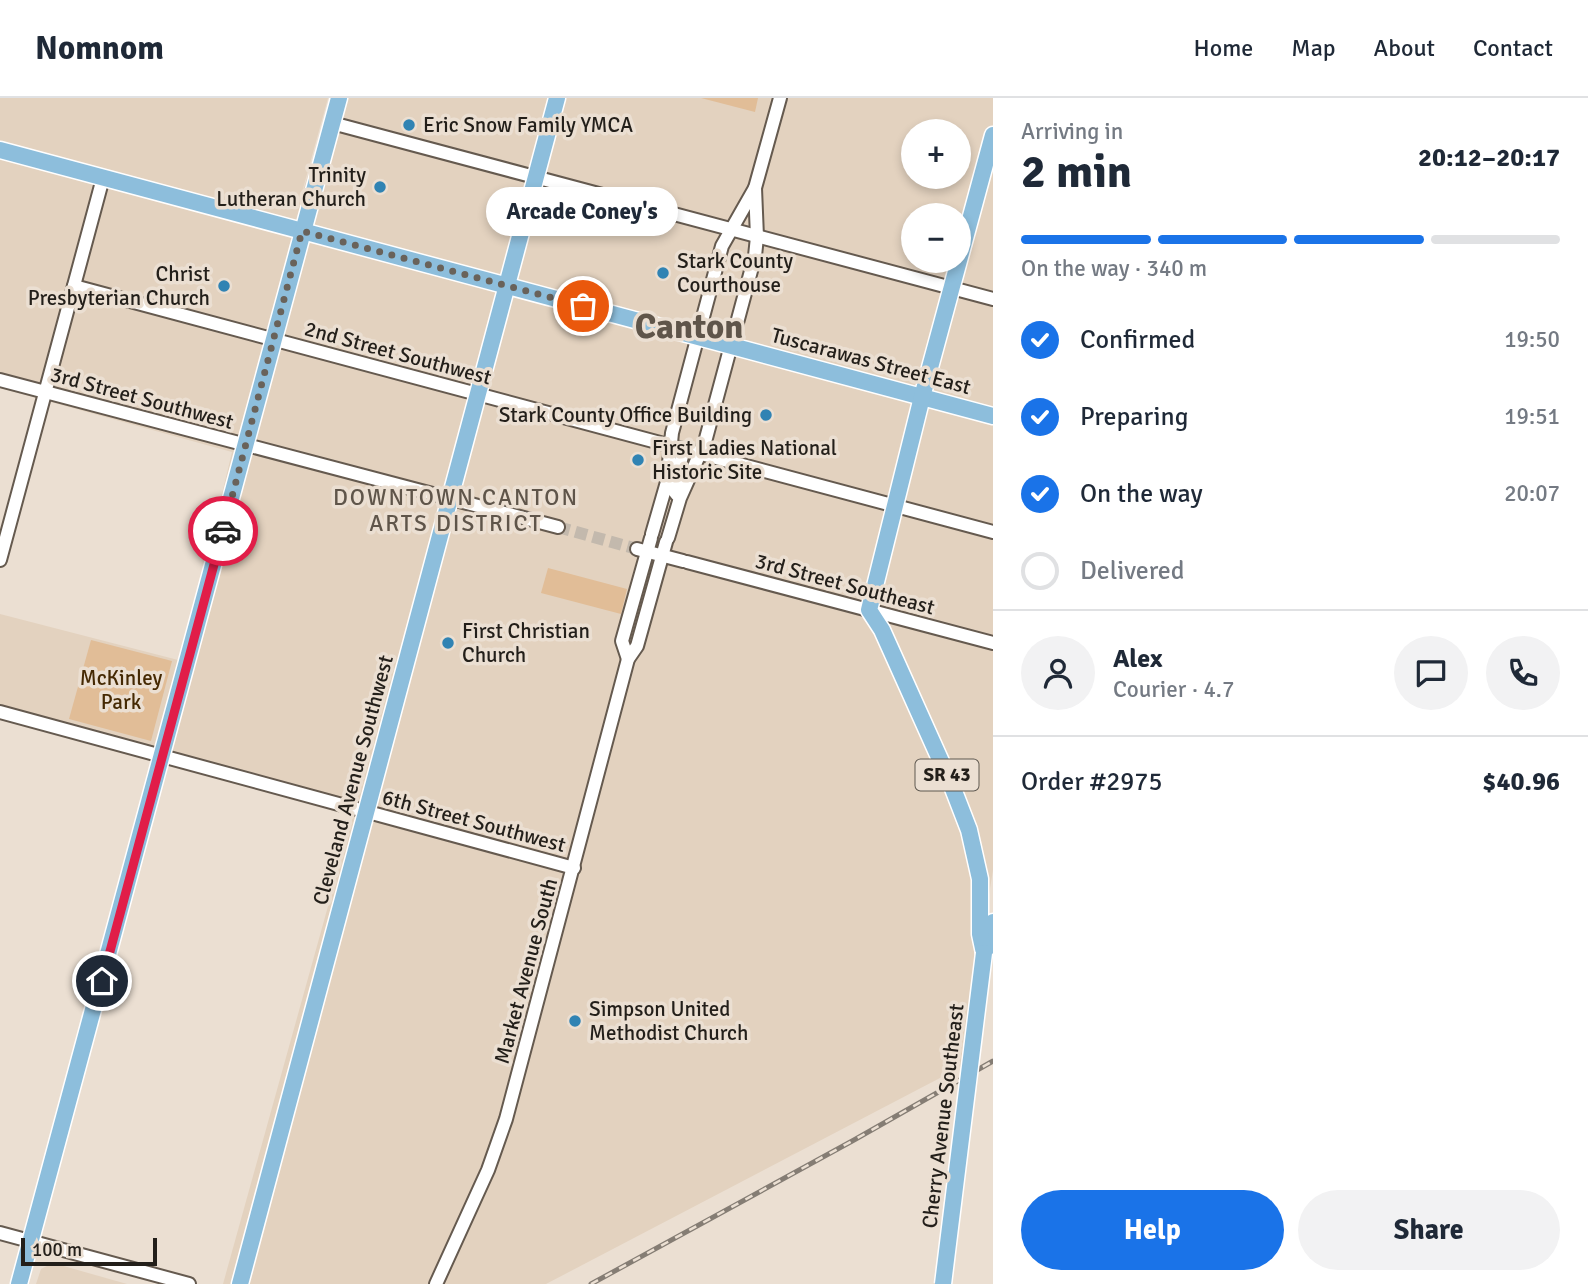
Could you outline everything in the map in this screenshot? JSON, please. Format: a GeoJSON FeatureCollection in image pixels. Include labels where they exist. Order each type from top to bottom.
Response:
{"type":"FeatureCollection","features":[{"type":"Feature","properties":{"kind":"main road"},"geometry":{"type":"LineString","coordinates":[[19,1284],[339,98]]}},
{"type":"Feature","properties":{"kind":"main road","name":"Cleveland Avenue Southwest"},"geometry":{"type":"LineString","coordinates":[[240,1284],[557,98]]}},
{"type":"Feature","properties":{"kind":"main road"},"geometry":{"type":"LineString","coordinates":[[869,610],[952,288],[986,186],[993,135]]}},
{"type":"Feature","properties":{"kind":"main road","name":"Tuscarawas Street East"},"geometry":{"type":"LineString","coordinates":[[0,150],[993,415]]}},
{"type":"Feature","properties":{"kind":"main road","name":"Cherry Avenue Southeast"},"geometry":{"type":"LineString","coordinates":[[869,610],[882,630],[967,822],[979,869],[981,938],[984,953]]}},
{"type":"Feature","properties":{"kind":"main road","name":"Cherry Avenue Southeast"},"geometry":{"type":"LineString","coordinates":[[943,1284],[984,953],[990,940],[993,922]]}},
{"type":"Feature","properties":{"kind":"street"},"geometry":{"type":"LineString","coordinates":[[755,188],[780,98]]}},
{"type":"Feature","properties":{"kind":"street"},"geometry":{"type":"LineString","coordinates":[[332,124],[993,299]]}},
{"type":"Feature","properties":{"kind":"street"},"geometry":{"type":"LineString","coordinates":[[0,561],[103,178]]}},
{"type":"Feature","properties":{"kind":"street","name":"Market Avenue South"},"geometry":{"type":"LineString","coordinates":[[436,1284],[495,1151],[574,868],[628,659],[637,646],[644,620],[658,512],[678,448],[672,433],[722,246],[755,188]]}},
{"type":"Feature","properties":{"kind":"street","name":"Market Avenue South"},"geometry":{"type":"LineString","coordinates":[[628,659],[622,641],[629,616],[655,544],[680,498],[705,442],[731,346],[755,256],[755,188]]}},
{"type":"Feature","properties":{"kind":"street","name":"2nd Street Southwest"},"geometry":{"type":"LineString","coordinates":[[74,286],[993,532]]}},
{"type":"Feature","properties":{"kind":"street","name":"3rd Street Southwest"},"geometry":{"type":"LineString","coordinates":[[0,380],[558,527]]}},
{"type":"Feature","properties":{"kind":"street"},"geometry":{"type":"LineString","coordinates":[[678,448],[673,490],[680,498]]}},
{"type":"Feature","properties":{"kind":"street","name":"3rd Street Southeast"},"geometry":{"type":"LineString","coordinates":[[655,544],[685,561],[993,643]]}},
{"type":"Feature","properties":{"kind":"street"},"geometry":{"type":"LineString","coordinates":[[629,616],[644,620]]}},
{"type":"Feature","properties":{"kind":"street","name":"6th Street Southwest"},"geometry":{"type":"LineString","coordinates":[[0,712],[574,868]]}},
{"type":"Feature","properties":{"kind":"street"},"geometry":{"type":"LineString","coordinates":[[0,1233],[189,1284]]}},
{"type":"Feature","properties":{"kind":"shaded area"},"geometry":{"type":"Polygon","coordinates":[[[0,98],[328,98],[301,196],[334,98],[993,98],[993,870],[961,1067],[546,1284],[223,1284],[357,802],[170,753],[0,704],[0,614],[182,661],[232,452],[0,388],[0,98]]]}},
{"type":"Feature","properties":{"kind":"shaded area"},"geometry":{"type":"Polygon","coordinates":[[[53,1263],[127,1284],[36,1284],[41,1269],[53,1263]]]}},
{"type":"Feature","properties":{"kind":"green space"},"geometry":{"type":"Polygon","coordinates":[[[701,98],[758,98],[755,112],[701,98]]]}},
{"type":"Feature","properties":{"kind":"green space"},"geometry":{"type":"Polygon","coordinates":[[[548,568],[627,589],[621,614],[541,593],[548,568]]]}},
{"type":"Feature","properties":{"kind":"green space","name":"McKinley Park"},"geometry":{"type":"Polygon","coordinates":[[[91,640],[172,661],[151,741],[69,719],[91,640]]]}},
{"type":"Feature","properties":{"kind":"tunnel"},"geometry":{"type":"LineString","coordinates":[[558,527],[637,549]]}},
{"type":"Feature","properties":{"kind":"tunnel"},"geometry":{"type":"LineString","coordinates":[[658,540],[659,535]]}},
{"type":"Feature","properties":{"kind":"railway"},"geometry":{"type":"LineString","coordinates":[[591,1284],[993,1061]]}},
{"type":"Feature","properties":{"kind":"way so far"},"geometry":{"type":"LineString","coordinates":[[223,531],[302,231],[583,306]]}},
{"type":"Feature","properties":{"kind":"place","name":"Eric Snow Family YMCA"},"geometry":{"type":"Point","coordinates":[409,125]}},
{"type":"Feature","properties":{"kind":"place","name":"Trinity Lutheran Church"},"geometry":{"type":"Point","coordinates":[380,187]}},
{"type":"Feature","properties":{"kind":"place","name":"Stark County Courthouse"},"geometry":{"type":"Point","coordinates":[663,273]}},
{"type":"Feature","properties":{"kind":"place","name":"Christ Presbyterian Church"},"geometry":{"type":"Point","coordinates":[224,286]}},
{"type":"Feature","properties":{"kind":"place","name":"Arcade Coney's"},"geometry":{"type":"Point","coordinates":[583,306]}},
{"type":"Feature","properties":{"kind":"place","name":"Stark County Office Building"},"geometry":{"type":"Point","coordinates":[766,415]}},
{"type":"Feature","properties":{"kind":"place","name":"First Ladies National Historic Site"},"geometry":{"type":"Point","coordinates":[638,460]}},
{"type":"Feature","properties":{"kind":"place","name":"First Christian Church"},"geometry":{"type":"Point","coordinates":[448,643]}},
{"type":"Feature","properties":{"kind":"place","name":"Simpson United Methodist Church"},"geometry":{"type":"Point","coordinates":[575,1021]}},
{"type":"Feature","properties":{"kind":"district","name":"Canton"},"geometry":{"type":"Point","coordinates":[689,326]}},
{"type":"Feature","properties":{"kind":"district","name":"DOWNTOWN CANTON ARTS DISTRICT"},"geometry":{"type":"Point","coordinates":[456,510]}},
{"type":"Feature","properties":{"kind":"route"},"geometry":{"type":"LineString","coordinates":[[102,981],[223,531]]}}]}
